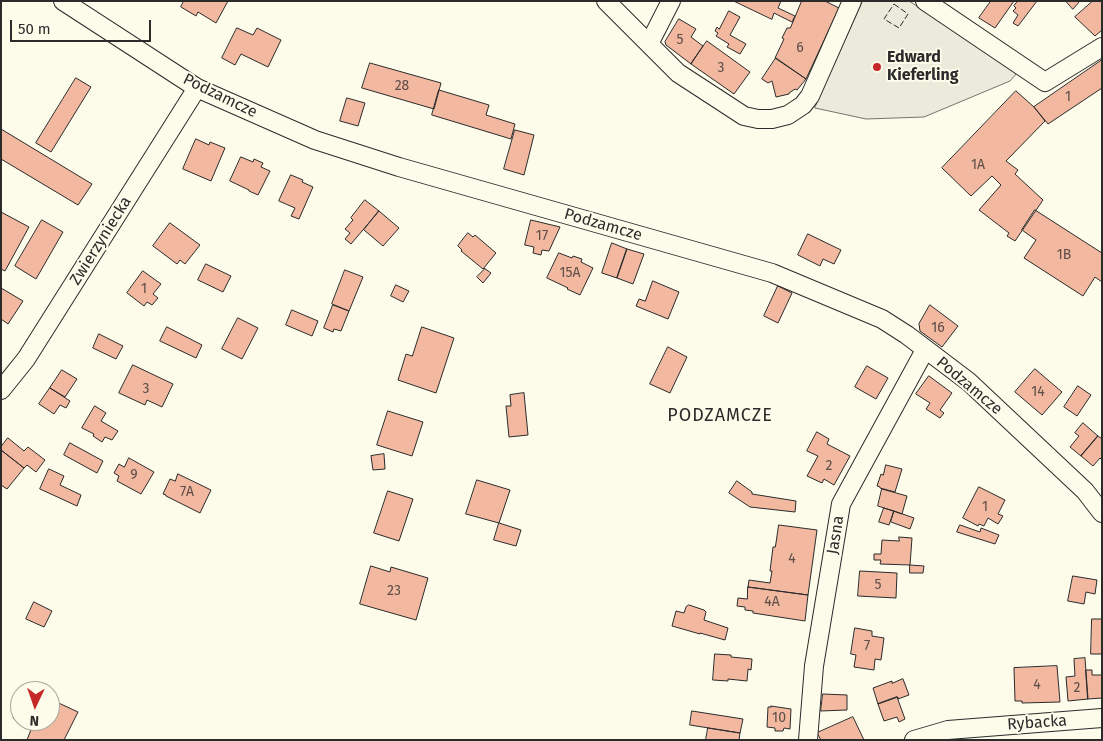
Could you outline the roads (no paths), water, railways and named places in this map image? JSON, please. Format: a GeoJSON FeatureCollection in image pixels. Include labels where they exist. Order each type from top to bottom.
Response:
{"type":"FeatureCollection","features":[{"type":"Feature","properties":{"kind":"street","name":"Podzamcze"},"geometry":{"type":"LineString","coordinates":[[63,1],[197,88],[315,140],[390,164],[772,273],[882,319],[907,335],[969,382],[1085,491],[1102,513]]}},
{"type":"Feature","properties":{"kind":"street"},"geometry":{"type":"LineString","coordinates":[[606,1],[678,72],[744,116],[758,119],[772,119],[788,115],[803,105],[810,96],[852,1]]}},
{"type":"Feature","properties":{"kind":"street"},"geometry":{"type":"LineString","coordinates":[[649,44],[671,1]]}},
{"type":"Feature","properties":{"kind":"street"},"geometry":{"type":"LineString","coordinates":[[925,1],[1045,82],[1102,47]]}},
{"type":"Feature","properties":{"kind":"street","name":"Zwierzyniecka"},"geometry":{"type":"LineString","coordinates":[[1,390],[26,359],[197,88]]}},
{"type":"Feature","properties":{"kind":"street","name":"Jasna"},"geometry":{"type":"LineString","coordinates":[[808,740],[814,666],[841,504],[925,350]]}},
{"type":"Feature","properties":{"kind":"street","name":"Rybacka"},"geometry":{"type":"LineString","coordinates":[[914,740],[948,730],[1102,718]]}},
{"type":"Feature","properties":{"kind":"place","name":"Edward Kieferling"},"geometry":{"type":"Point","coordinates":[877,67]}},
{"type":"Feature","properties":{"kind":"district","name":"PODZAMCZE"},"geometry":{"type":"Point","coordinates":[720,416]}}]}
